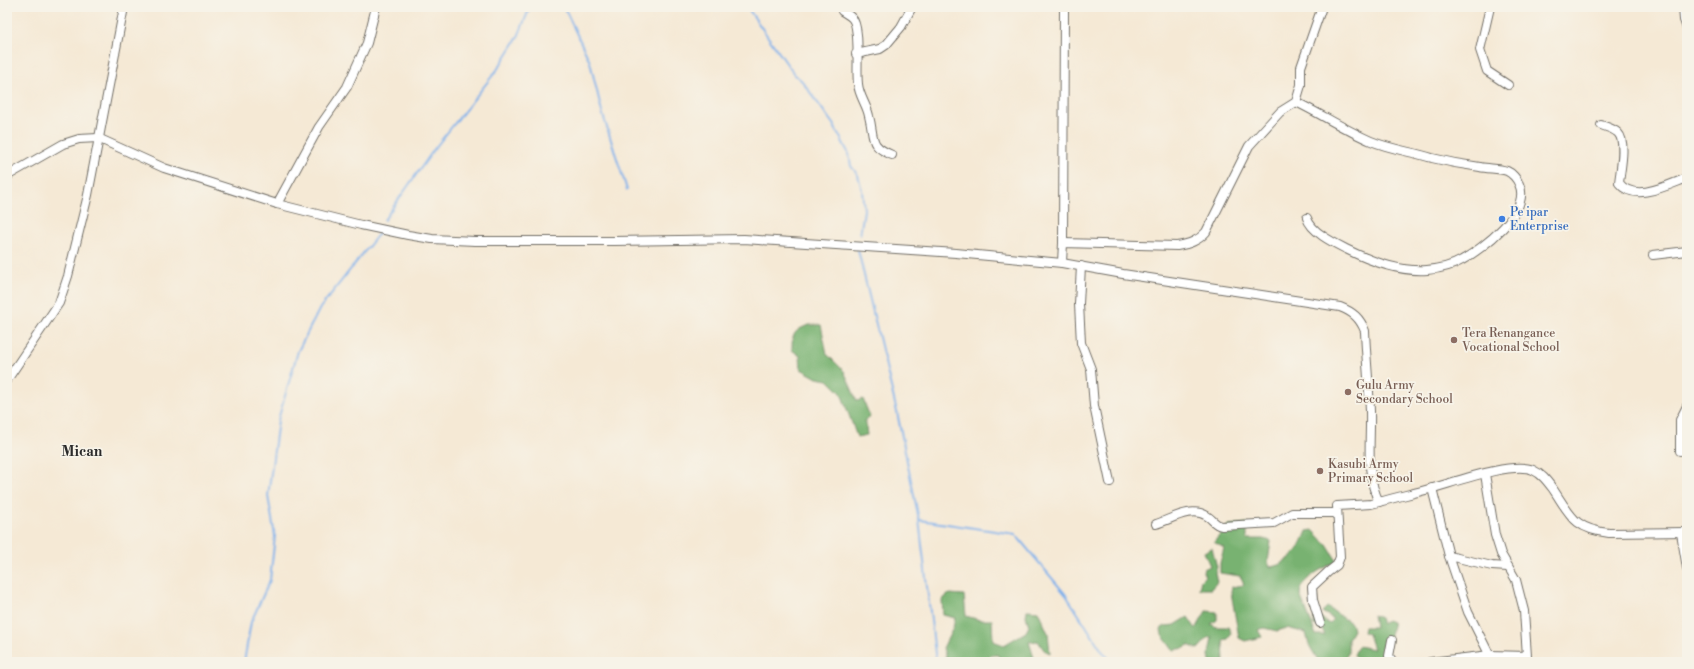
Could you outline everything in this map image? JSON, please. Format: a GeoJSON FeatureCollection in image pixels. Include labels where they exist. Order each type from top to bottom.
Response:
{"type":"FeatureCollection","features":[{"type":"Feature","properties":{"kind":"street"},"geometry":{"type":"LineString","coordinates":[[7,380],[49,318],[65,287],[88,195],[124,7]]}},
{"type":"Feature","properties":{"kind":"street"},"geometry":{"type":"LineString","coordinates":[[277,204],[319,127],[351,81],[367,43],[376,7]]}},
{"type":"Feature","properties":{"kind":"street"},"geometry":{"type":"LineString","coordinates":[[856,54],[880,49],[886,45],[901,27],[912,7]]}},
{"type":"Feature","properties":{"kind":"street"},"geometry":{"type":"LineString","coordinates":[[1062,263],[1064,7]]}},
{"type":"Feature","properties":{"kind":"street"},"geometry":{"type":"LineString","coordinates":[[1063,243],[1178,246],[1198,240],[1206,232],[1249,146],[1280,112],[1296,102],[1301,85],[1302,67],[1322,7]]}},
{"type":"Feature","properties":{"kind":"street"},"geometry":{"type":"LineString","coordinates":[[1490,7],[1480,50],[1487,71],[1508,85]]}},
{"type":"Feature","properties":{"kind":"street"},"geometry":{"type":"LineString","coordinates":[[1683,7],[1684,20],[1687,28]]}},
{"type":"Feature","properties":{"kind":"street"},"geometry":{"type":"LineString","coordinates":[[842,11],[853,18],[858,31],[856,54],[858,88],[868,110],[874,143],[879,150],[892,155]]}},
{"type":"Feature","properties":{"kind":"street"},"geometry":{"type":"LineString","coordinates":[[1296,102],[1373,141],[1435,158],[1481,168],[1508,171],[1517,179],[1521,188],[1521,198],[1515,212],[1492,240],[1461,261],[1443,268],[1426,270],[1387,265],[1353,252],[1327,239],[1308,222],[1307,218]]}},
{"type":"Feature","properties":{"kind":"street"},"geometry":{"type":"LineString","coordinates":[[1601,125],[1619,134],[1622,139],[1623,150],[1619,183],[1624,189],[1635,192],[1646,191],[1687,178]]}},
{"type":"Feature","properties":{"kind":"street"},"geometry":{"type":"LineString","coordinates":[[7,176],[64,144],[79,139],[98,138],[164,168],[277,204],[362,225],[432,239],[475,241],[744,239],[962,253],[1062,263],[1123,274],[1340,307],[1357,316],[1365,331],[1372,479],[1374,492],[1379,502]]}},
{"type":"Feature","properties":{"kind":"street"},"geometry":{"type":"LineString","coordinates":[[1653,255],[1687,251]]}},
{"type":"Feature","properties":{"kind":"street"},"geometry":{"type":"LineString","coordinates":[[1081,266],[1079,304],[1081,343],[1091,369],[1094,406],[1110,482]]}},
{"type":"Feature","properties":{"kind":"street"},"geometry":{"type":"LineString","coordinates":[[1680,451],[1680,420],[1687,406]]}},
{"type":"Feature","properties":{"kind":"street"},"geometry":{"type":"LineString","coordinates":[[1320,623],[1313,600],[1312,587],[1339,563],[1340,557],[1337,506],[1371,504],[1485,474],[1520,467],[1532,469],[1541,474],[1548,482],[1572,519],[1580,525],[1601,532],[1684,533],[1687,568]]}},
{"type":"Feature","properties":{"kind":"street"},"geometry":{"type":"LineString","coordinates":[[1430,662],[1527,656],[1524,611],[1516,580],[1501,554],[1495,535],[1487,494],[1485,474]]}},
{"type":"Feature","properties":{"kind":"street"},"geometry":{"type":"LineString","coordinates":[[1432,488],[1449,556],[1468,612],[1492,658]]}},
{"type":"Feature","properties":{"kind":"street"},"geometry":{"type":"LineString","coordinates":[[1156,524],[1192,512],[1208,516],[1214,524],[1222,526],[1274,523],[1292,513],[1337,513]]}},
{"type":"Feature","properties":{"kind":"street"},"geometry":{"type":"LineString","coordinates":[[1449,556],[1492,566],[1508,567]]}},
{"type":"Feature","properties":{"kind":"street"},"geometry":{"type":"LineString","coordinates":[[1392,640],[1389,656],[1393,662]]}},
{"type":"Feature","properties":{"kind":"green space"},"geometry":{"type":"Polygon","coordinates":[[[809,325],[821,325],[827,354],[844,371],[857,401],[863,399],[870,417],[865,420],[867,435],[857,437],[841,393],[828,380],[817,378],[801,369],[800,356],[792,350],[793,336],[797,331],[809,325]]]}},
{"type":"Feature","properties":{"kind":"green space"},"geometry":{"type":"Polygon","coordinates":[[[1247,523],[1247,539],[1263,539],[1271,541],[1268,562],[1270,567],[1283,563],[1293,555],[1301,544],[1307,531],[1313,530],[1327,545],[1337,561],[1308,578],[1301,589],[1300,595],[1316,635],[1325,635],[1321,627],[1314,625],[1314,616],[1320,617],[1329,624],[1334,619],[1322,612],[1327,607],[1351,623],[1353,630],[1348,639],[1348,654],[1341,662],[1319,662],[1309,645],[1306,633],[1287,628],[1277,631],[1264,628],[1258,630],[1262,637],[1245,641],[1239,638],[1231,592],[1232,587],[1244,585],[1240,576],[1220,573],[1220,563],[1224,548],[1214,542],[1228,525],[1247,523]]]}},
{"type":"Feature","properties":{"kind":"green space"},"geometry":{"type":"Polygon","coordinates":[[[1212,548],[1217,567],[1215,573],[1217,582],[1211,589],[1199,589],[1201,580],[1205,576],[1203,572],[1204,569],[1210,566],[1204,552],[1212,548]]]}},
{"type":"Feature","properties":{"kind":"green space"},"geometry":{"type":"Polygon","coordinates":[[[949,594],[964,595],[966,616],[980,620],[992,620],[993,641],[1004,645],[1026,632],[1029,626],[1026,616],[1027,610],[1038,611],[1048,633],[1050,653],[1044,650],[1038,641],[1029,642],[1034,658],[1030,662],[1001,662],[998,655],[990,655],[989,662],[947,662],[943,648],[953,628],[955,618],[943,615],[942,600],[949,594]]]}},
{"type":"Feature","properties":{"kind":"green space"},"geometry":{"type":"Polygon","coordinates":[[[1206,611],[1217,612],[1217,620],[1211,624],[1216,627],[1228,627],[1231,633],[1228,639],[1223,640],[1224,662],[1210,662],[1209,654],[1212,637],[1208,638],[1198,649],[1188,645],[1185,648],[1173,650],[1162,635],[1161,629],[1165,626],[1175,625],[1188,617],[1196,629],[1206,611]]]}},
{"type":"Feature","properties":{"kind":"green space"},"geometry":{"type":"Polygon","coordinates":[[[1373,615],[1380,618],[1382,624],[1387,620],[1392,622],[1393,626],[1381,662],[1360,662],[1354,655],[1358,646],[1373,649],[1368,634],[1363,632],[1364,627],[1375,627],[1373,615]]]}},
{"type":"Feature","properties":{"kind":"waterway"},"geometry":{"type":"LineString","coordinates":[[384,220],[435,148],[497,70],[518,37],[530,7]]}},
{"type":"Feature","properties":{"kind":"waterway"},"geometry":{"type":"LineString","coordinates":[[564,7],[590,62],[602,112],[627,190]]}},
{"type":"Feature","properties":{"kind":"waterway"},"geometry":{"type":"LineString","coordinates":[[747,7],[794,74],[802,81],[833,124],[849,154],[851,166],[858,175],[862,190],[864,210],[860,235]]}},
{"type":"Feature","properties":{"kind":"waterway"},"geometry":{"type":"LineString","coordinates":[[244,662],[251,622],[270,580],[275,536],[268,496],[278,420],[298,351],[320,308],[380,232]]}},
{"type":"Feature","properties":{"kind":"waterway"},"geometry":{"type":"LineString","coordinates":[[858,250],[897,412],[919,520],[936,662]]}},
{"type":"Feature","properties":{"kind":"waterway"},"geometry":{"type":"LineString","coordinates":[[920,520],[1015,534],[1066,595],[1104,654],[1114,662]]}},
{"type":"Feature","properties":{"kind":"place","name":"Pe ipar Enterprise"},"geometry":{"type":"Point","coordinates":[1502,219]}},
{"type":"Feature","properties":{"kind":"place","name":"Tera Renangance Vocational School"},"geometry":{"type":"Point","coordinates":[1454,340]}},
{"type":"Feature","properties":{"kind":"place","name":"Gulu Army Secondary School"},"geometry":{"type":"Point","coordinates":[1348,392]}},
{"type":"Feature","properties":{"kind":"place","name":"Kasubi Army Primary School"},"geometry":{"type":"Point","coordinates":[1320,471]}},
{"type":"Feature","properties":{"kind":"district","name":"Mican"},"geometry":{"type":"Point","coordinates":[82,451]}}]}
